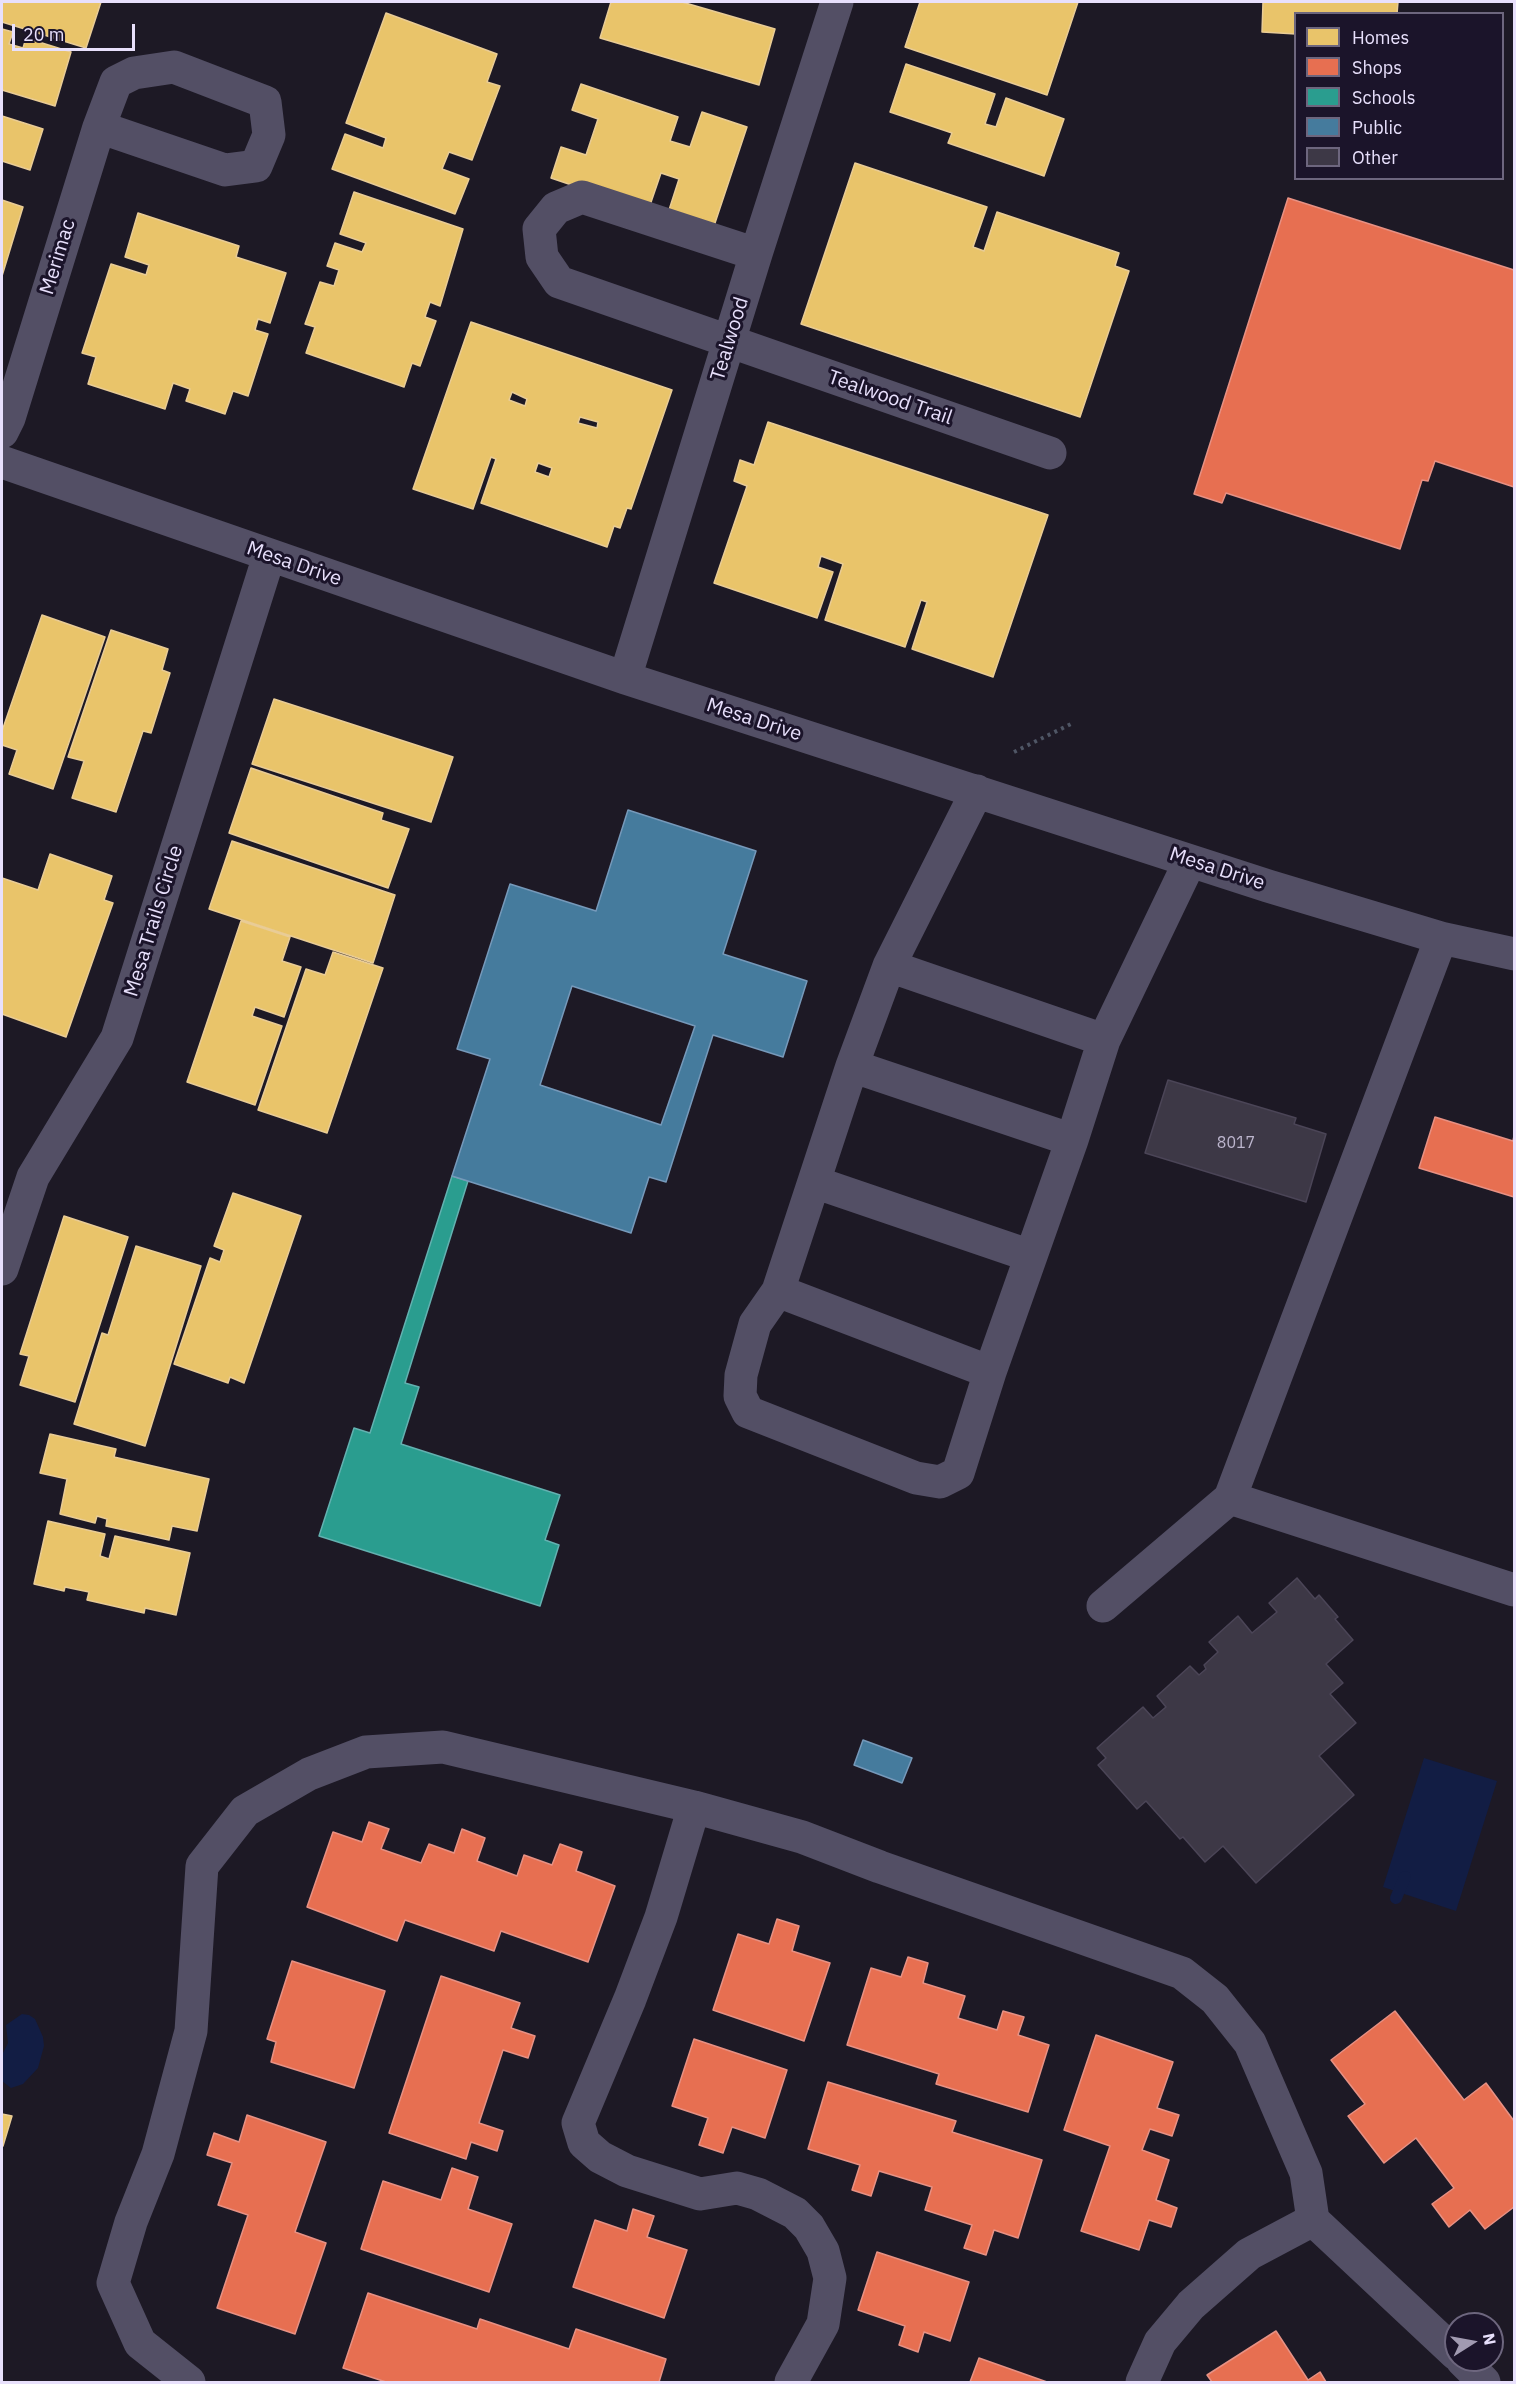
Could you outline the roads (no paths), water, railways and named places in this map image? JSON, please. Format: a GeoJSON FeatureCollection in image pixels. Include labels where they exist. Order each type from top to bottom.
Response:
{"type":"FeatureCollection","features":[{"type":"Feature","properties":{"kind":"street","name":"Tealwood"},"geometry":{"type":"LineString","coordinates":[[625,678],[756,254],[837,2]]}},
{"type":"Feature","properties":{"kind":"street","name":"Merimac"},"geometry":{"type":"LineString","coordinates":[[2,432],[9,418],[99,127],[116,82],[134,73],[174,67],[265,102],[269,135],[256,166],[225,170],[99,127]]}},
{"type":"Feature","properties":{"kind":"street","name":"Tealwood Trail"},"geometry":{"type":"LineString","coordinates":[[756,254],[582,196],[556,208],[539,229],[542,257],[559,282],[1050,453]]}},
{"type":"Feature","properties":{"kind":"street","name":"Mesa Drive"},"geometry":{"type":"LineString","coordinates":[[2,462],[625,678],[1190,861],[1441,938],[1515,954]]}},
{"type":"Feature","properties":{"kind":"street","name":"Mesa Trails Circle"},"geometry":{"type":"LineString","coordinates":[[2,1269],[33,1177],[117,1038],[269,556]]}},
{"type":"Feature","properties":{"kind":"street"},"geometry":{"type":"LineString","coordinates":[[976,791],[889,966],[852,1066],[778,1291],[756,1324],[741,1375],[740,1396],[748,1412],[916,1478],[940,1482],[958,1473],[990,1372],[1072,1140],[1104,1040],[1190,861]]}},
{"type":"Feature","properties":{"kind":"street"},"geometry":{"type":"LineString","coordinates":[[1104,1606],[1230,1498],[1441,938]]}},
{"type":"Feature","properties":{"kind":"street"},"geometry":{"type":"LineString","coordinates":[[889,966],[1104,1040]]}},
{"type":"Feature","properties":{"kind":"street"},"geometry":{"type":"LineString","coordinates":[[852,1066],[1072,1140]]}},
{"type":"Feature","properties":{"kind":"street"},"geometry":{"type":"LineString","coordinates":[[814,1182],[1031,1256]]}},
{"type":"Feature","properties":{"kind":"street"},"geometry":{"type":"LineString","coordinates":[[778,1291],[990,1372]]}},
{"type":"Feature","properties":{"kind":"street"},"geometry":{"type":"LineString","coordinates":[[1230,1498],[1515,1590]]}},
{"type":"Feature","properties":{"kind":"street"},"geometry":{"type":"LineString","coordinates":[[189,2382],[140,2343],[113,2283],[131,2222],[158,2154],[191,2031],[202,1866],[245,1811],[309,1774],[366,1752],[443,1748],[694,1807],[802,1837],[901,1875],[1182,1974],[1215,1999],[1250,2043],[1306,2173],[1313,2220],[1444,2343]]}},
{"type":"Feature","properties":{"kind":"street"},"geometry":{"type":"LineString","coordinates":[[694,1807],[661,1917],[630,1999],[578,2123],[584,2143],[600,2157],[627,2171],[700,2194],[737,2188],[758,2194],[795,2213],[809,2227],[823,2251],[830,2278],[823,2324],[791,2382]]}},
{"type":"Feature","properties":{"kind":"street"},"geometry":{"type":"LineString","coordinates":[[1142,2382],[1160,2342],[1191,2305],[1249,2254],[1313,2220]]}},
{"type":"Feature","properties":{"kind":"water"},"geometry":{"type":"Polygon","coordinates":[[[1424,1758],[1497,1781],[1456,1911],[1383,1887],[1424,1758]]]}},
{"type":"Feature","properties":{"kind":"water"},"geometry":{"type":"Polygon","coordinates":[[[22,2014],[35,2019],[43,2037],[44,2046],[38,2068],[23,2084],[11,2088],[2,2081],[2,2055],[8,2043],[6,2025],[22,2014]]]}},
{"type":"Feature","properties":{"kind":"waterway"},"geometry":{"type":"LineString","coordinates":[[1396,1898],[1405,1877]]}}]}
